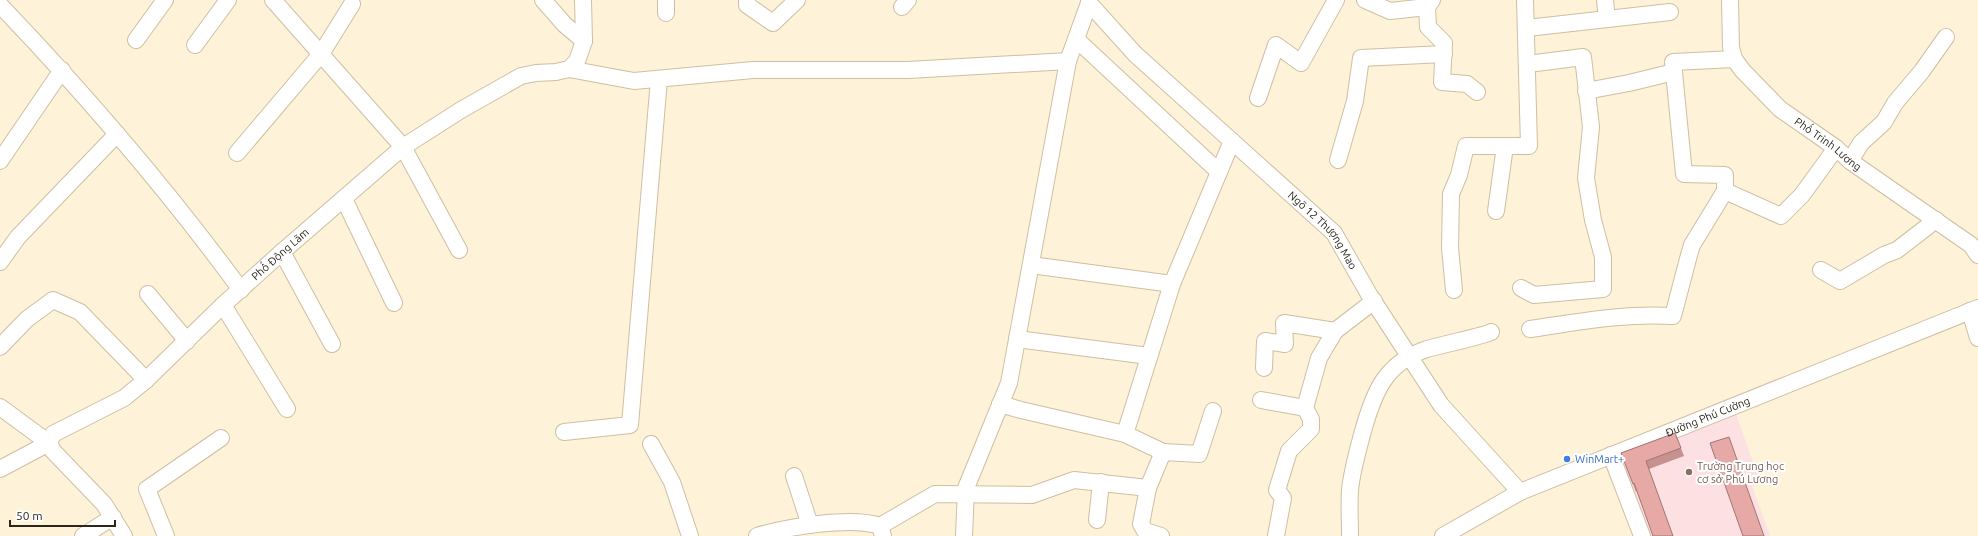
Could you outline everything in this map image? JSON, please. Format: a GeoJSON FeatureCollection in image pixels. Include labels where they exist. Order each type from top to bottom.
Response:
{"type":"FeatureCollection","features":[{"type":"Feature","properties":{"kind":"street"},"geometry":{"type":"LineString","coordinates":[[136,40],[165,0]]}},
{"type":"Feature","properties":{"kind":"street"},"geometry":{"type":"LineString","coordinates":[[195,45],[228,0]]}},
{"type":"Feature","properties":{"kind":"street"},"geometry":{"type":"LineString","coordinates":[[273,0],[403,147],[459,250]]}},
{"type":"Feature","properties":{"kind":"street"},"geometry":{"type":"LineString","coordinates":[[543,0],[565,25],[584,41]]}},
{"type":"Feature","properties":{"kind":"street"},"geometry":{"type":"LineString","coordinates":[[569,69],[577,61],[584,41],[583,0]]}},
{"type":"Feature","properties":{"kind":"street"},"geometry":{"type":"LineString","coordinates":[[747,0],[747,5],[773,23],[797,0]]}},
{"type":"Feature","properties":{"kind":"street"},"geometry":{"type":"LineString","coordinates":[[1258,98],[1276,45],[1301,63],[1336,0]]}},
{"type":"Feature","properties":{"kind":"street"},"geometry":{"type":"LineString","coordinates":[[1365,0],[1390,11],[1429,3],[1428,27],[1444,43],[1442,82],[1467,84],[1477,92]]}},
{"type":"Feature","properties":{"kind":"street"},"geometry":{"type":"LineString","coordinates":[[1454,290],[1450,248],[1451,194],[1459,175],[1466,146],[1529,146],[1528,64],[1525,0]]}},
{"type":"Feature","properties":{"kind":"street"},"geometry":{"type":"LineString","coordinates":[[1605,0],[1607,19]]}},
{"type":"Feature","properties":{"kind":"street","name":"Phố Trinh Lương"},"geometry":{"type":"LineString","coordinates":[[1730,0],[1731,47],[1734,59],[1743,71],[1780,109],[1836,148],[1850,161],[1976,247]]}},
{"type":"Feature","properties":{"kind":"street"},"geometry":{"type":"LineString","coordinates":[[964,536],[966,488],[1009,383],[1068,61],[1089,2]]}},
{"type":"Feature","properties":{"kind":"street","name":"Ngõ 12 Thượng Mao"},"geometry":{"type":"LineString","coordinates":[[1089,2],[1135,54],[1334,233],[1408,356],[1441,405],[1520,492]]}},
{"type":"Feature","properties":{"kind":"street"},"geometry":{"type":"LineString","coordinates":[[236,153],[321,54],[352,4]]}},
{"type":"Feature","properties":{"kind":"street"},"geometry":{"type":"LineString","coordinates":[[0,5],[62,70],[117,134],[199,233],[241,290]]}},
{"type":"Feature","properties":{"kind":"street"},"geometry":{"type":"LineString","coordinates":[[1527,28],[1670,12]]}},
{"type":"Feature","properties":{"kind":"street"},"geometry":{"type":"LineString","coordinates":[[1850,161],[1861,142],[1884,122],[1895,103],[1922,71],[1946,37]]}},
{"type":"Feature","properties":{"kind":"street"},"geometry":{"type":"LineString","coordinates":[[1076,38],[1219,172]]}},
{"type":"Feature","properties":{"kind":"street"},"geometry":{"type":"LineString","coordinates":[[1338,160],[1355,101],[1361,58],[1444,54]]}},
{"type":"Feature","properties":{"kind":"street"},"geometry":{"type":"LineString","coordinates":[[1522,288],[1534,295],[1603,289],[1603,257],[1593,220],[1586,178],[1591,127],[1582,57],[1528,64]]}},
{"type":"Feature","properties":{"kind":"street"},"geometry":{"type":"LineString","coordinates":[[1530,329],[1611,317],[1646,314],[1673,316],[1692,245],[1725,192],[1725,175],[1684,174],[1673,62],[1734,59]]}},
{"type":"Feature","properties":{"kind":"street"},"geometry":{"type":"LineString","coordinates":[[569,69],[634,81],[753,70],[908,70],[1068,61]]}},
{"type":"Feature","properties":{"kind":"street","name":"Phố Động Lãm"},"geometry":{"type":"LineString","coordinates":[[0,469],[49,443],[53,434],[124,398],[146,380],[223,305],[403,147],[461,110],[521,76],[569,69]]}},
{"type":"Feature","properties":{"kind":"street"},"geometry":{"type":"LineString","coordinates":[[0,161],[62,70]]}},
{"type":"Feature","properties":{"kind":"street"},"geometry":{"type":"LineString","coordinates":[[1586,91],[1629,83],[1674,72]]}},
{"type":"Feature","properties":{"kind":"street"},"geometry":{"type":"LineString","coordinates":[[564,432],[630,425],[659,79]]}},
{"type":"Feature","properties":{"kind":"street"},"geometry":{"type":"LineString","coordinates":[[0,262],[18,236],[117,134]]}},
{"type":"Feature","properties":{"kind":"street"},"geometry":{"type":"LineString","coordinates":[[1125,434],[1172,284],[1232,141]]}},
{"type":"Feature","properties":{"kind":"street"},"geometry":{"type":"LineString","coordinates":[[1496,211],[1505,146]]}},
{"type":"Feature","properties":{"kind":"street"},"geometry":{"type":"LineString","coordinates":[[1725,192],[1781,216],[1802,195],[1836,148]]}},
{"type":"Feature","properties":{"kind":"street"},"geometry":{"type":"LineString","coordinates":[[344,199],[394,304]]}},
{"type":"Feature","properties":{"kind":"street"},"geometry":{"type":"LineString","coordinates":[[1821,270],[1840,281],[1884,255],[1897,250],[1936,220]]}},
{"type":"Feature","properties":{"kind":"street"},"geometry":{"type":"LineString","coordinates":[[282,252],[332,344]]}},
{"type":"Feature","properties":{"kind":"street"},"geometry":{"type":"LineString","coordinates":[[1031,265],[1172,284]]}},
{"type":"Feature","properties":{"kind":"street"},"geometry":{"type":"LineString","coordinates":[[148,294],[186,341]]}},
{"type":"Feature","properties":{"kind":"street"},"geometry":{"type":"LineString","coordinates":[[0,348],[27,319],[53,300],[80,312],[146,380]]}},
{"type":"Feature","properties":{"kind":"street"},"geometry":{"type":"LineString","coordinates":[[1276,536],[1283,498],[1277,490],[1289,451],[1311,429],[1311,419],[1305,408],[1319,358],[1335,331],[1374,301]]}},
{"type":"Feature","properties":{"kind":"street"},"geometry":{"type":"LineString","coordinates":[[223,305],[287,409]]}},
{"type":"Feature","properties":{"kind":"street"},"geometry":{"type":"LineString","coordinates":[[1974,309],[1978,338]]}},
{"type":"Feature","properties":{"kind":"street","name":"Đường Phú Cường"},"geometry":{"type":"LineString","coordinates":[[1443,536],[1520,492],[1611,455],[1688,429],[1974,309]]}},
{"type":"Feature","properties":{"kind":"street"},"geometry":{"type":"LineString","coordinates":[[1264,368],[1265,341],[1285,344],[1284,323],[1335,331]]}},
{"type":"Feature","properties":{"kind":"street"},"geometry":{"type":"LineString","coordinates":[[1350,536],[1350,491],[1352,474],[1372,399],[1384,378],[1408,356],[1453,342],[1482,336],[1491,332]]}},
{"type":"Feature","properties":{"kind":"street"},"geometry":{"type":"LineString","coordinates":[[1017,339],[1149,356]]}},
{"type":"Feature","properties":{"kind":"street"},"geometry":{"type":"LineString","coordinates":[[1261,400],[1305,408]]}},
{"type":"Feature","properties":{"kind":"street"},"geometry":{"type":"LineString","coordinates":[[1000,404],[1125,434],[1163,452],[1199,454],[1213,411]]}},
{"type":"Feature","properties":{"kind":"street"},"geometry":{"type":"LineString","coordinates":[[0,407],[49,443],[53,451],[104,504],[124,536]]}},
{"type":"Feature","properties":{"kind":"street"},"geometry":{"type":"LineString","coordinates":[[166,536],[147,489],[221,438]]}},
{"type":"Feature","properties":{"kind":"street"},"geometry":{"type":"LineString","coordinates":[[651,444],[672,482],[690,536]]}},
{"type":"Feature","properties":{"kind":"street"},"geometry":{"type":"LineString","coordinates":[[1161,536],[1145,530],[1141,524],[1148,488],[1163,452]]}},
{"type":"Feature","properties":{"kind":"street"},"geometry":{"type":"LineString","coordinates":[[1611,455],[1642,536]]}},
{"type":"Feature","properties":{"kind":"street"},"geometry":{"type":"LineString","coordinates":[[794,476],[810,525]]}},
{"type":"Feature","properties":{"kind":"street"},"geometry":{"type":"LineString","coordinates":[[757,536],[810,525],[845,529],[872,523],[881,531],[931,495],[966,493],[1032,495],[1069,481],[1101,482],[1148,488]]}},
{"type":"Feature","properties":{"kind":"street"},"geometry":{"type":"LineString","coordinates":[[1097,520],[1101,482]]}},
{"type":"Feature","properties":{"kind":"street"},"geometry":{"type":"LineString","coordinates":[[83,536],[113,517]]}},
{"type":"Feature","properties":{"kind":"shaded area","name":"Trường Trung học cơ sở Phú Lương"},"geometry":{"type":"Polygon","coordinates":[[[1736,414],[1760,482],[1752,486],[1770,536],[1645,536],[1618,461],[1736,414]]]}},
{"type":"Feature","properties":{"kind":"building"},"geometry":{"type":"Polygon","coordinates":[[[1675,433],[1681,448],[1646,461],[1673,536],[1653,536],[1634,483],[1633,484],[1621,453],[1675,433]]]}},
{"type":"Feature","properties":{"kind":"building"},"geometry":{"type":"Polygon","coordinates":[[[1729,437],[1764,536],[1743,536],[1710,443],[1729,437]]]}},
{"type":"Feature","properties":{"kind":"place","name":"WinMart+"},"geometry":{"type":"Point","coordinates":[1567,459]}},
{"type":"Feature","properties":{"kind":"place","name":"Trường Trung học cơ sở Phú Lương"},"geometry":{"type":"Point","coordinates":[1689,472]}}]}
